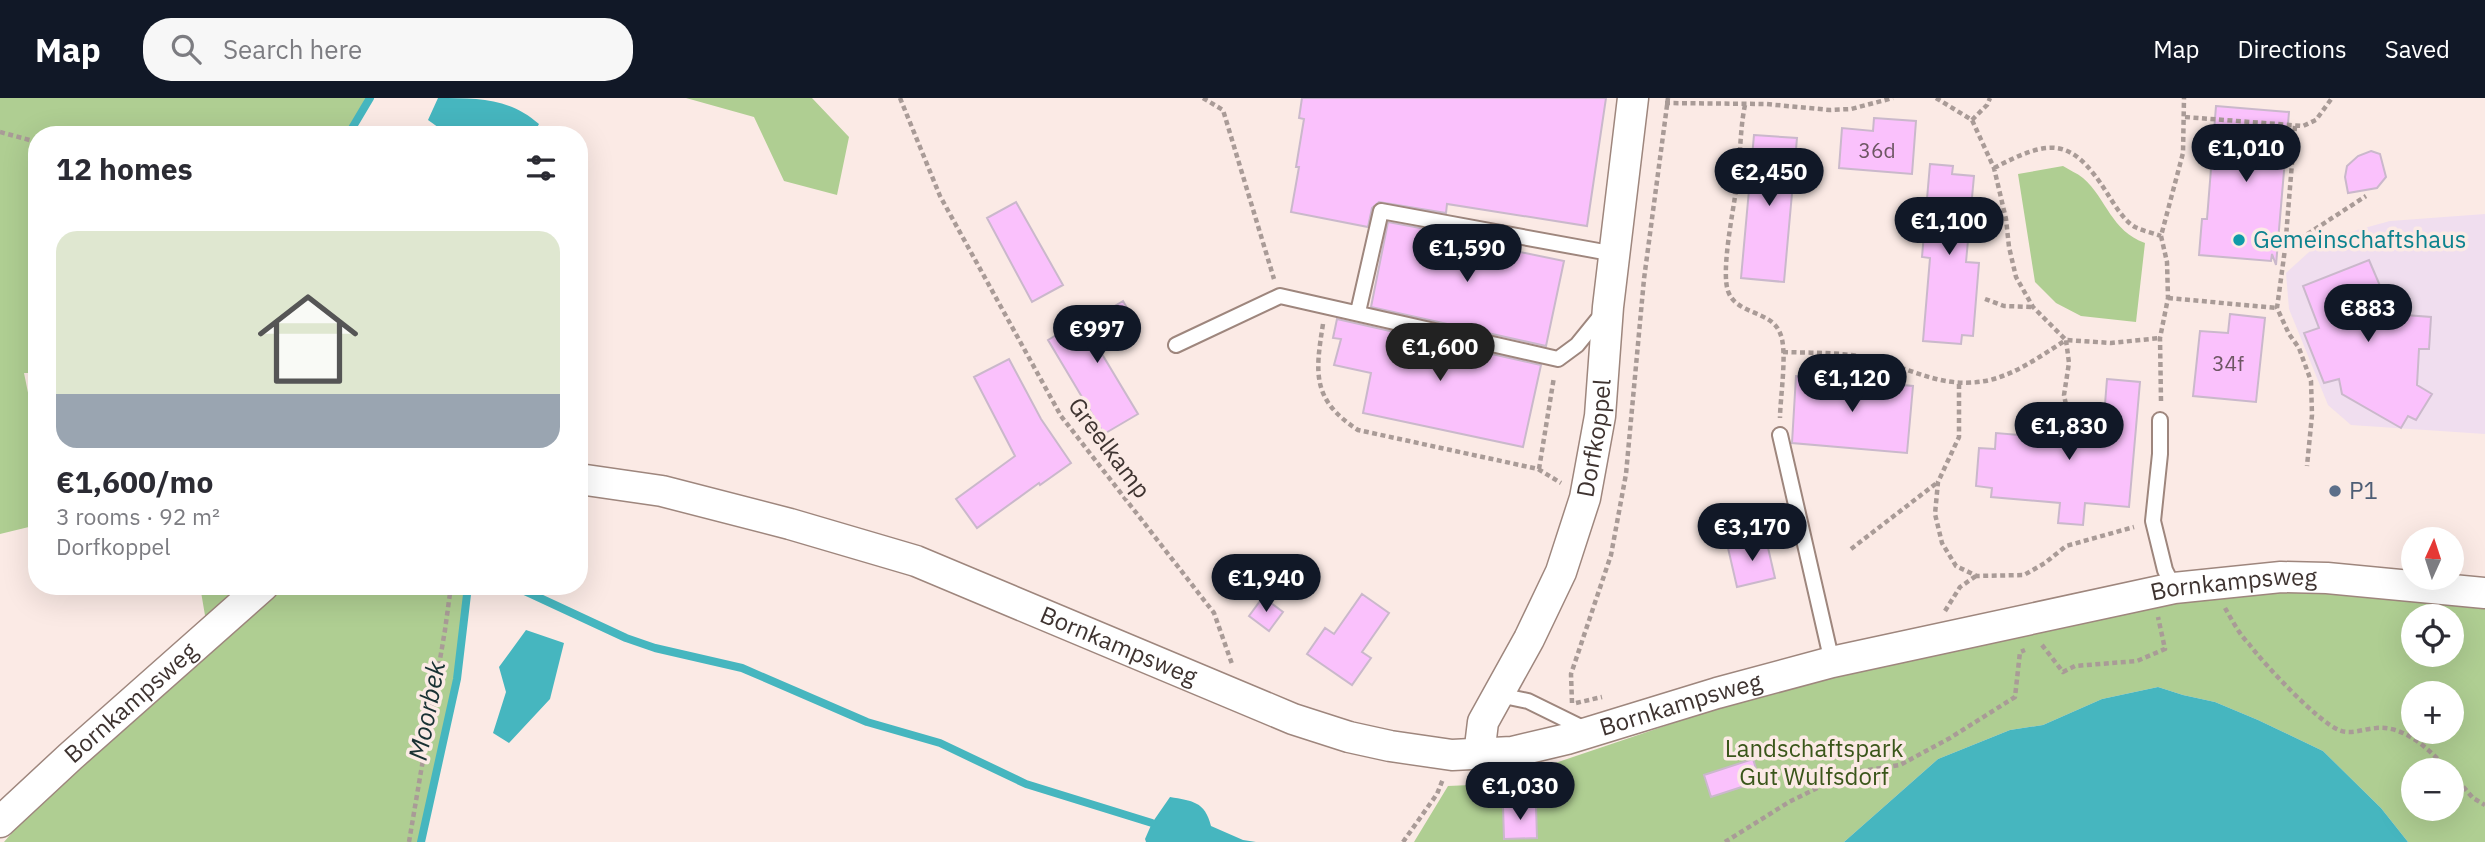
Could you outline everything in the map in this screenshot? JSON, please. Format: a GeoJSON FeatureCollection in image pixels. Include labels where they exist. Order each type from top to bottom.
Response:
{"type":"FeatureCollection","features":[{"type":"Feature","properties":{"kind":"street","name":"Dorfkoppel"},"geometry":{"type":"LineString","coordinates":[[1466,755],[1529,639],[1561,572],[1585,498],[1600,416],[1608,307],[1633,100]]}},
{"type":"Feature","properties":{"kind":"street","name":"Bornkampsweg"},"geometry":{"type":"LineString","coordinates":[[588,480],[662,491],[790,524],[916,561],[1293,719],[1349,737],[1390,746],[1466,755],[1512,752],[1591,732],[1717,693],[1832,662],[2174,589],[2281,577],[2327,578],[2485,593]]}},
{"type":"Feature","properties":{"kind":"street","name":"Bornkampsweg"},"geometry":{"type":"LineString","coordinates":[[0,822],[87,741],[253,595]]}},
{"type":"Feature","properties":{"kind":"lane"},"geometry":{"type":"LineString","coordinates":[[1358,312],[1381,211],[1615,254]]}},
{"type":"Feature","properties":{"kind":"lane"},"geometry":{"type":"LineString","coordinates":[[1176,345],[1280,296],[1558,359],[1577,345],[1608,307]]}},
{"type":"Feature","properties":{"kind":"lane"},"geometry":{"type":"LineString","coordinates":[[2160,420],[2160,454],[2153,521],[2165,570],[2174,589]]}},
{"type":"Feature","properties":{"kind":"lane"},"geometry":{"type":"LineString","coordinates":[[1780,435],[1832,662]]}},
{"type":"Feature","properties":{"kind":"lane"},"geometry":{"type":"LineString","coordinates":[[1499,695],[1528,701],[1591,732]]}},
{"type":"Feature","properties":{"kind":"path","name":"Greelkamp"},"geometry":{"type":"LineString","coordinates":[[901,98],[940,196],[1061,416],[1214,613],[1243,698]]}},
{"type":"Feature","properties":{"kind":"path"},"geometry":{"type":"LineString","coordinates":[[1203,98],[1223,110],[1280,296]]}},
{"type":"Feature","properties":{"kind":"path"},"geometry":{"type":"LineString","coordinates":[[1633,100],[1745,106],[1766,104],[1829,110],[1851,109],[1893,98]]}},
{"type":"Feature","properties":{"kind":"path"},"geometry":{"type":"LineString","coordinates":[[1936,98],[1972,120],[1994,168],[2016,277],[2033,307],[2066,340],[2069,363],[2064,395],[2073,439]]}},
{"type":"Feature","properties":{"kind":"path"},"geometry":{"type":"LineString","coordinates":[[1972,120],[1990,98]]}},
{"type":"Feature","properties":{"kind":"path"},"geometry":{"type":"LineString","coordinates":[[2160,420],[2160,338],[2168,298],[2161,236],[2183,153],[2184,98]]}},
{"type":"Feature","properties":{"kind":"path"},"geometry":{"type":"LineString","coordinates":[[2185,117],[2303,127],[2316,120],[2332,98]]}},
{"type":"Feature","properties":{"kind":"path"},"geometry":{"type":"LineString","coordinates":[[1745,106],[1731,212],[1726,280],[1733,301],[1744,310],[1772,323],[1780,333],[1783,352],[1780,435]]}},
{"type":"Feature","properties":{"kind":"path"},"geometry":{"type":"LineString","coordinates":[[2295,127],[2285,249],[2277,308],[2299,348],[2311,381],[2312,415],[2307,466]]}},
{"type":"Feature","properties":{"kind":"path"},"geometry":{"type":"LineString","coordinates":[[0,132],[28,140]]}},
{"type":"Feature","properties":{"kind":"path"},"geometry":{"type":"LineString","coordinates":[[1994,168],[2023,153],[2055,146],[2078,156],[2095,174],[2112,201],[2133,226],[2161,236]]}},
{"type":"Feature","properties":{"kind":"path"},"geometry":{"type":"LineString","coordinates":[[2285,249],[2366,196]]}},
{"type":"Feature","properties":{"kind":"path"},"geometry":{"type":"LineString","coordinates":[[2168,298],[2277,308]]}},
{"type":"Feature","properties":{"kind":"path"},"geometry":{"type":"LineString","coordinates":[[1985,299],[2004,306],[2033,307]]}},
{"type":"Feature","properties":{"kind":"path"},"geometry":{"type":"LineString","coordinates":[[1326,306],[1318,354],[1319,387],[1337,416],[1358,430],[1538,469],[1585,498]]}},
{"type":"Feature","properties":{"kind":"path"},"geometry":{"type":"LineString","coordinates":[[1783,352],[1838,353],[1864,357],[1939,381],[1959,384],[1990,380],[2021,368],[2066,340],[2111,343],[2160,338]]}},
{"type":"Feature","properties":{"kind":"path"},"geometry":{"type":"LineString","coordinates":[[1538,469],[1558,359]]}},
{"type":"Feature","properties":{"kind":"path"},"geometry":{"type":"LineString","coordinates":[[1959,384],[1959,436],[1938,482],[1935,514],[1942,542],[1956,566],[1977,576],[2024,575],[2045,564],[2066,546],[2153,521]]}},
{"type":"Feature","properties":{"kind":"path"},"geometry":{"type":"LineString","coordinates":[[1851,550],[1938,482]]}},
{"type":"Feature","properties":{"kind":"path"},"geometry":{"type":"LineString","coordinates":[[1940,620],[1960,587],[1977,576]]}},
{"type":"Feature","properties":{"kind":"path"},"geometry":{"type":"LineString","coordinates":[[409,842],[450,595]]}},
{"type":"Feature","properties":{"kind":"path"},"geometry":{"type":"LineString","coordinates":[[2220,601],[2248,643],[2310,709],[2337,730],[2350,733],[2380,727],[2408,735],[2438,758]]}},
{"type":"Feature","properties":{"kind":"path"},"geometry":{"type":"LineString","coordinates":[[1726,842],[1789,802],[1848,774],[1900,765],[1950,738],[2015,697],[2020,652],[2031,647],[2041,643],[2063,672],[2075,666],[2137,660],[2165,649],[2158,614]]}},
{"type":"Feature","properties":{"kind":"path"},"geometry":{"type":"LineString","coordinates":[[1403,842],[1466,755]]}},
{"type":"Feature","properties":{"kind":"path"},"geometry":{"type":"LineString","coordinates":[[2464,788],[2473,798],[2485,805]]}},
{"type":"Feature","properties":{"kind":"shaded area"},"geometry":{"type":"Polygon","coordinates":[[[2485,214],[2485,434],[2351,425],[2328,405],[2289,309],[2286,273],[2319,243],[2357,230],[2390,221],[2485,214]]]}},
{"type":"Feature","properties":{"kind":"green space"},"geometry":{"type":"Polygon","coordinates":[[[0,98],[370,98],[353,126],[28,126],[28,373],[24,373],[28,393],[28,527],[0,534],[0,98]]]}},
{"type":"Feature","properties":{"kind":"green space"},"geometry":{"type":"Polygon","coordinates":[[[686,98],[812,98],[849,137],[837,195],[784,181],[754,117],[686,98]]]}},
{"type":"Feature","properties":{"kind":"green space"},"geometry":{"type":"Polygon","coordinates":[[[2063,166],[2081,176],[2091,186],[2124,231],[2145,243],[2136,322],[2081,316],[2056,303],[2035,282],[2018,174],[2063,166]]]}},
{"type":"Feature","properties":{"kind":"green space","name":"Landschaftspark Gut Wulfsdorf"},"geometry":{"type":"Polygon","coordinates":[[[2283,587],[2464,604],[2401,604],[2401,667],[2464,667],[2464,604],[2485,606],[2485,842],[2408,842],[2381,808],[2323,751],[2215,702],[2158,687],[2102,699],[2043,725],[2010,730],[1938,759],[1844,842],[1414,842],[1448,786],[1493,784],[1724,706],[1837,673],[2176,602],[2283,587]]]}},
{"type":"Feature","properties":{"kind":"green space"},"geometry":{"type":"Polygon","coordinates":[[[202,595],[467,595],[457,679],[421,842],[4,842],[103,727],[208,633],[202,595]]]}},
{"type":"Feature","properties":{"kind":"water"},"geometry":{"type":"Polygon","coordinates":[[[438,98],[467,98],[505,104],[528,115],[539,124],[436,126],[428,120],[438,98]]]}},
{"type":"Feature","properties":{"kind":"water"},"geometry":{"type":"Polygon","coordinates":[[[526,630],[564,643],[550,699],[509,743],[493,733],[506,692],[499,667],[526,630]]]}},
{"type":"Feature","properties":{"kind":"water"},"geometry":{"type":"Polygon","coordinates":[[[2158,687],[2215,702],[2323,751],[2381,808],[2408,842],[1844,842],[1938,759],[2010,730],[2043,725],[2102,699],[2158,687]]]}},
{"type":"Feature","properties":{"kind":"water"},"geometry":{"type":"Polygon","coordinates":[[[1170,797],[1191,801],[1201,807],[1211,826],[1243,840],[1256,842],[1146,842],[1152,823],[1170,797]]]}},
{"type":"Feature","properties":{"kind":"building"},"geometry":{"type":"Polygon","coordinates":[[[1302,98],[1606,98],[1587,226],[1447,204],[1446,213],[1379,202],[1372,208],[1368,227],[1291,212],[1304,119],[1299,118],[1302,98]]]}},
{"type":"Feature","properties":{"kind":"building"},"geometry":{"type":"Polygon","coordinates":[[[2216,106],[2289,112],[2276,265],[2272,254],[2271,261],[2199,255],[2202,219],[2207,219],[2216,106]]]}},
{"type":"Feature","properties":{"kind":"building"},"geometry":{"type":"Polygon","coordinates":[[[1874,118],[1916,121],[1912,174],[1839,168],[1842,128],[1873,131],[1874,118]]]}},
{"type":"Feature","properties":{"kind":"building"},"geometry":{"type":"Polygon","coordinates":[[[1754,135],[1797,138],[1784,282],[1741,278],[1754,135]]]}},
{"type":"Feature","properties":{"kind":"building"},"geometry":{"type":"Polygon","coordinates":[[[2371,151],[2380,154],[2386,177],[2377,188],[2348,193],[2345,177],[2347,166],[2358,156],[2371,151]]]}},
{"type":"Feature","properties":{"kind":"building"},"geometry":{"type":"Polygon","coordinates":[[[1930,164],[1953,166],[1952,174],[1974,176],[1966,262],[1979,263],[1973,336],[1962,335],[1961,344],[1923,341],[1930,258],[1922,257],[1930,164]]]}},
{"type":"Feature","properties":{"kind":"building"},"geometry":{"type":"Polygon","coordinates":[[[1016,202],[1063,285],[1032,302],[987,218],[1016,202]]]}},
{"type":"Feature","properties":{"kind":"building"},"geometry":{"type":"Polygon","coordinates":[[[1388,222],[1564,261],[1546,346],[1371,307],[1388,222]]]}},
{"type":"Feature","properties":{"kind":"building"},"geometry":{"type":"Polygon","coordinates":[[[2369,260],[2392,314],[2431,317],[2429,349],[2419,349],[2417,385],[2432,394],[2416,420],[2408,416],[2401,428],[2342,394],[2339,379],[2324,383],[2304,333],[2319,328],[2303,286],[2369,260]]]}},
{"type":"Feature","properties":{"kind":"building"},"geometry":{"type":"Polygon","coordinates":[[[1123,301],[1138,327],[1099,349],[1138,414],[1104,434],[1048,340],[1081,320],[1084,324],[1123,301]]]}},
{"type":"Feature","properties":{"kind":"building"},"geometry":{"type":"Polygon","coordinates":[[[2230,314],[2265,318],[2256,402],[2193,396],[2200,331],[2228,333],[2230,314]]]}},
{"type":"Feature","properties":{"kind":"building"},"geometry":{"type":"Polygon","coordinates":[[[1337,319],[1541,365],[1523,447],[1363,413],[1371,373],[1334,365],[1341,339],[1333,338],[1337,319]]]}},
{"type":"Feature","properties":{"kind":"building"},"geometry":{"type":"Polygon","coordinates":[[[1009,359],[1041,419],[1071,463],[977,528],[956,499],[1015,456],[974,377],[1009,359]]]}},
{"type":"Feature","properties":{"kind":"building"},"geometry":{"type":"Polygon","coordinates":[[[1796,376],[1913,386],[1907,453],[1792,443],[1796,376]]]}},
{"type":"Feature","properties":{"kind":"building"},"geometry":{"type":"Polygon","coordinates":[[[2107,379],[2140,382],[2129,507],[2085,503],[2083,525],[2058,523],[2060,503],[1991,497],[1992,488],[1976,486],[1979,448],[1995,449],[1996,433],[2102,442],[2107,379]]]}},
{"type":"Feature","properties":{"kind":"building"},"geometry":{"type":"Polygon","coordinates":[[[1766,539],[1775,578],[1737,587],[1728,548],[1766,539]]]}},
{"type":"Feature","properties":{"kind":"building"},"geometry":{"type":"Polygon","coordinates":[[[1362,594],[1389,613],[1362,652],[1371,658],[1352,685],[1307,654],[1325,628],[1334,634],[1362,594]]]}},
{"type":"Feature","properties":{"kind":"building"},"geometry":{"type":"Polygon","coordinates":[[[1263,597],[1283,612],[1269,631],[1249,616],[1263,597]]]}},
{"type":"Feature","properties":{"kind":"building"},"geometry":{"type":"Polygon","coordinates":[[[1753,759],[1760,781],[1711,797],[1704,775],[1753,759]]]}},
{"type":"Feature","properties":{"kind":"building"},"geometry":{"type":"Polygon","coordinates":[[[1536,805],[1537,838],[1504,839],[1503,806],[1536,805]]]}},
{"type":"Feature","properties":{"kind":"waterway","name":"Moorbek"},"geometry":{"type":"LineString","coordinates":[[353,126],[370,98]]}},
{"type":"Feature","properties":{"kind":"waterway","name":"Moorbek"},"geometry":{"type":"LineString","coordinates":[[421,842],[457,679],[467,595]]}},
{"type":"Feature","properties":{"kind":"waterway"},"geometry":{"type":"LineString","coordinates":[[533,595],[626,638],[655,648],[742,668],[867,722],[940,743],[1026,784],[1152,823]]}},
{"type":"Feature","properties":{"kind":"place","name":"Gemeinschaftshaus"},"geometry":{"type":"Point","coordinates":[2239,240]}},
{"type":"Feature","properties":{"kind":"place","name":"P1"},"geometry":{"type":"Point","coordinates":[2335,491]}}]}
